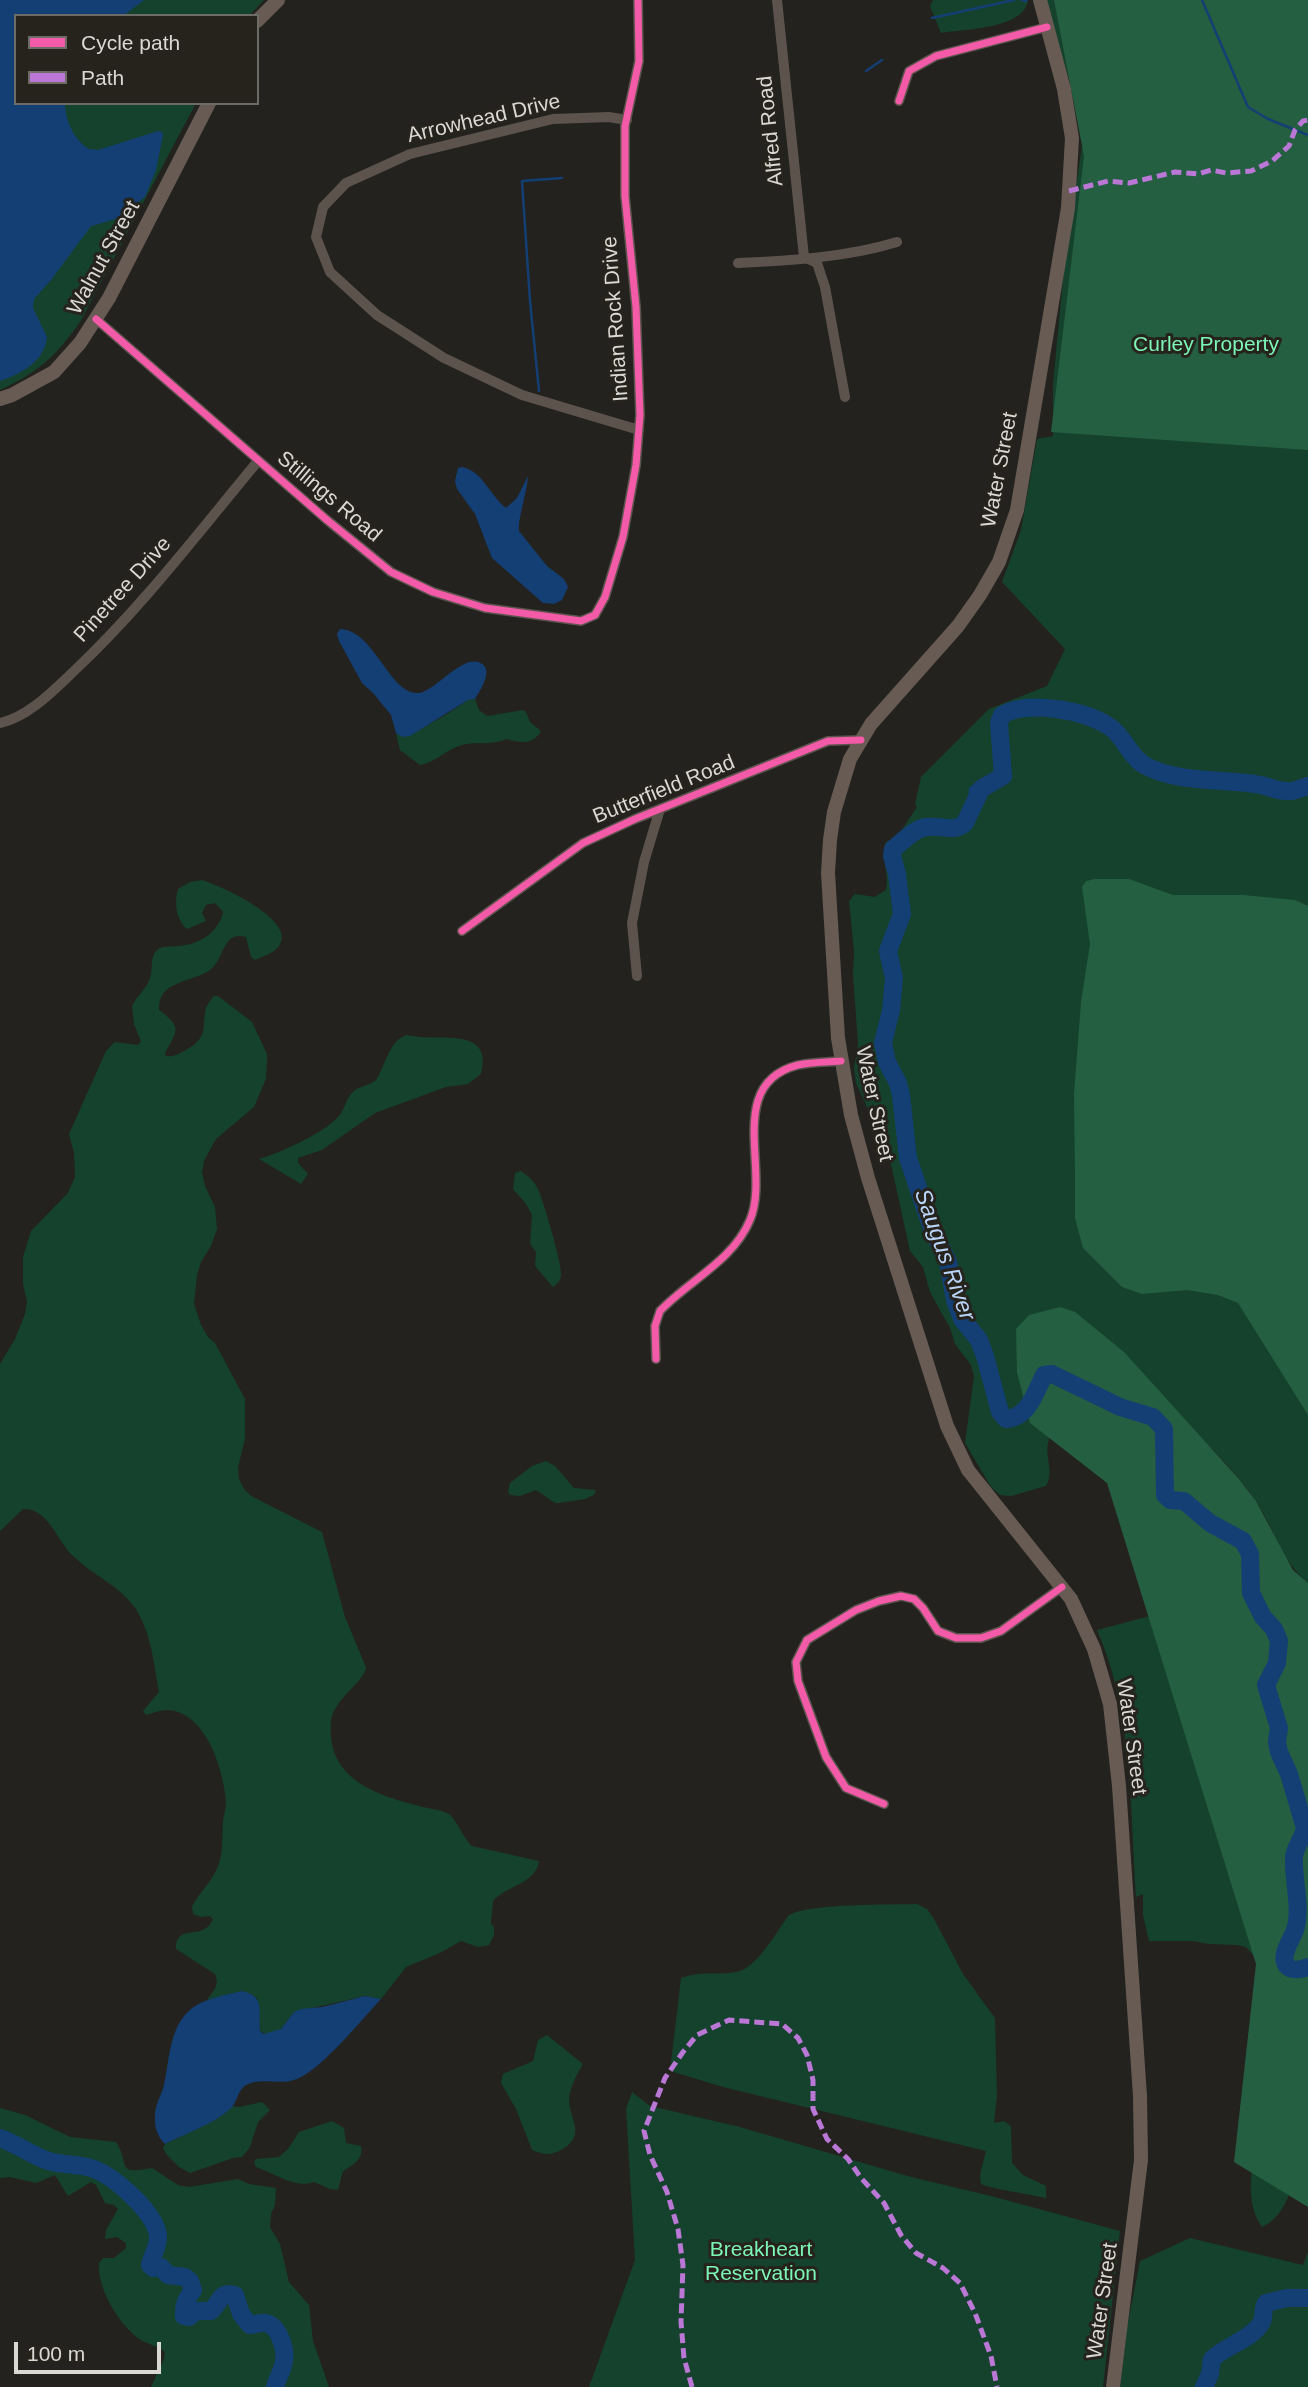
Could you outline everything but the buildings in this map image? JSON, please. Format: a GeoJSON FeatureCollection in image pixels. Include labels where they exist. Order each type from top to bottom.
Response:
{"type":"FeatureCollection","features":[{"type":"Feature","properties":{"kind":"main road"},"geometry":{"type":"LineString","coordinates":[[259,19],[278,0]]}},
{"type":"Feature","properties":{"kind":"main road","name":"Water Street"},"geometry":{"type":"LineString","coordinates":[[1040,0],[1063,89],[1072,138],[1068,208],[1017,510],[1003,552],[981,595],[958,626],[888,701],[850,759],[837,796],[828,856],[841,1061],[851,1115],[868,1178],[947,1426],[968,1469],[1071,1599],[1094,1649],[1110,1704],[1119,1786],[1136,2017],[1141,2161],[1113,2387]]}},
{"type":"Feature","properties":{"kind":"main road","name":"Walnut Street"},"geometry":{"type":"LineString","coordinates":[[0,399],[12,396],[54,372],[80,343],[109,298],[208,105]]}},
{"type":"Feature","properties":{"kind":"street","name":"Indian Rock Drive"},"geometry":{"type":"LineString","coordinates":[[581,621],[595,615],[605,597],[623,537],[636,465],[639,430],[636,307],[625,196],[626,120],[639,61],[638,0]]}},
{"type":"Feature","properties":{"kind":"street","name":"Alfred Road"},"geometry":{"type":"LineString","coordinates":[[777,0],[804,257]]}},
{"type":"Feature","properties":{"kind":"street"},"geometry":{"type":"LineString","coordinates":[[899,101],[909,71],[936,56],[1047,27]]}},
{"type":"Feature","properties":{"kind":"street","name":"Arrowhead Drive"},"geometry":{"type":"LineString","coordinates":[[626,120],[609,117],[554,119],[410,154],[346,183],[323,207],[316,237],[331,272],[377,315],[444,358],[522,395],[639,430]]}},
{"type":"Feature","properties":{"kind":"street"},"geometry":{"type":"LineString","coordinates":[[738,263],[867,251],[897,242]]}},
{"type":"Feature","properties":{"kind":"street"},"geometry":{"type":"LineString","coordinates":[[804,257],[817,263],[825,287],[845,397]]}},
{"type":"Feature","properties":{"kind":"street","name":"Stillings Road"},"geometry":{"type":"LineString","coordinates":[[96,319],[258,461],[391,572],[433,592],[485,608],[581,621]]}},
{"type":"Feature","properties":{"kind":"street","name":"Pinetree Drive"},"geometry":{"type":"LineString","coordinates":[[0,723],[11,721],[49,695],[95,651],[151,593],[258,461]]}},
{"type":"Feature","properties":{"kind":"street","name":"Butterfield Road"},"geometry":{"type":"LineString","coordinates":[[462,931],[583,843],[828,741],[861,740]]}},
{"type":"Feature","properties":{"kind":"street"},"geometry":{"type":"LineString","coordinates":[[637,976],[632,923],[644,862],[660,809]]}},
{"type":"Feature","properties":{"kind":"street"},"geometry":{"type":"LineString","coordinates":[[656,1359],[655,1325],[660,1311],[734,1246],[750,1220],[757,1187],[754,1135],[756,1099],[774,1076],[798,1065],[841,1061]]}},
{"type":"Feature","properties":{"kind":"street"},"geometry":{"type":"LineString","coordinates":[[884,1804],[846,1788],[826,1757],[798,1681],[796,1662],[799,1651],[807,1640],[856,1610],[901,1596],[914,1599],[938,1631],[956,1638],[981,1638],[1001,1631],[1062,1587]]}},
{"type":"Feature","properties":{"kind":"green space"},"geometry":{"type":"Polygon","coordinates":[[[0,0],[264,0],[251,14],[14,14],[14,105],[195,105],[80,322],[46,362],[26,377],[0,390],[0,0]]]}},
{"type":"Feature","properties":{"kind":"green space"},"geometry":{"type":"Polygon","coordinates":[[[933,0],[1028,0],[1024,10],[1005,22],[941,33],[930,6],[933,0]]]}},
{"type":"Feature","properties":{"kind":"green space"},"geometry":{"type":"Polygon","coordinates":[[[1044,0],[1308,0],[1308,1583],[1291,1565],[1247,1488],[1172,1408],[1255,1957],[1246,1947],[1237,1945],[1149,1941],[1143,1915],[1143,1894],[1136,1897],[1131,1795],[1124,1727],[1109,1661],[1097,1630],[1150,1616],[1131,1496],[1051,1435],[1047,1448],[1050,1474],[1046,1486],[1011,1496],[1000,1495],[991,1487],[965,1443],[974,1376],[971,1365],[955,1344],[950,1328],[930,1292],[923,1267],[910,1251],[889,1155],[856,1083],[854,1068],[858,1044],[849,901],[855,894],[875,897],[886,890],[884,848],[886,842],[897,837],[917,807],[915,804],[921,777],[989,709],[1047,686],[1065,649],[1002,582],[1021,530],[1037,439],[1053,436],[1053,384],[1064,269],[1083,139],[1069,79],[1044,0]]]}},
{"type":"Feature","properties":{"kind":"green space","name":"Curley Property"},"geometry":{"type":"Polygon","coordinates":[[[1054,0],[1308,0],[1308,450],[1051,432],[1084,156],[1054,0]]]}},
{"type":"Feature","properties":{"kind":"green space"},"geometry":{"type":"Polygon","coordinates":[[[475,699],[479,710],[487,716],[523,710],[540,733],[533,740],[525,742],[507,739],[462,745],[420,765],[400,750],[396,734],[413,732],[468,700],[475,699]]]}},
{"type":"Feature","properties":{"kind":"green space"},"geometry":{"type":"Polygon","coordinates":[[[1129,879],[1173,895],[1243,895],[1295,900],[1308,906],[1308,1415],[1238,1303],[1218,1295],[1187,1290],[1142,1294],[1122,1287],[1083,1248],[1075,1218],[1074,1094],[1081,1002],[1090,944],[1082,887],[1086,881],[1129,879]]]}},
{"type":"Feature","properties":{"kind":"green space"},"geometry":{"type":"Polygon","coordinates":[[[202,880],[254,905],[277,925],[282,936],[277,948],[255,960],[251,957],[246,937],[232,938],[210,970],[177,984],[164,993],[159,1010],[176,1029],[166,1056],[180,1053],[200,1039],[205,1011],[214,996],[218,996],[252,1022],[267,1054],[266,1079],[254,1107],[216,1139],[204,1161],[202,1172],[215,1207],[217,1229],[197,1275],[194,1304],[201,1325],[215,1343],[245,1399],[245,1439],[238,1467],[239,1479],[251,1496],[322,1532],[345,1617],[366,1667],[361,1679],[338,1705],[331,1721],[331,1741],[336,1757],[345,1770],[356,1780],[385,1796],[447,1813],[472,1846],[539,1861],[533,1875],[493,1901],[491,1924],[494,1927],[494,1935],[489,1945],[478,1947],[461,1941],[406,1967],[381,1999],[365,1996],[294,2012],[281,2029],[268,2035],[260,2031],[257,1998],[242,1991],[207,2000],[216,1985],[215,1974],[176,1949],[181,1936],[203,1930],[213,1919],[210,1916],[193,1914],[192,1906],[215,1873],[222,1851],[226,1802],[217,1760],[210,1745],[202,1731],[181,1713],[164,1710],[146,1715],[143,1711],[159,1692],[148,1638],[140,1617],[129,1600],[72,1555],[39,1513],[23,1509],[0,1531],[0,1364],[15,1339],[25,1314],[27,1302],[23,1284],[23,1257],[31,1231],[68,1193],[75,1177],[74,1153],[69,1134],[106,1051],[115,1042],[138,1045],[141,1041],[134,1024],[132,1006],[149,982],[154,954],[161,948],[200,940],[213,931],[221,919],[223,912],[215,903],[206,905],[202,913],[206,921],[187,929],[180,921],[176,905],[178,889],[190,882],[202,880]]]}},
{"type":"Feature","properties":{"kind":"green space"},"geometry":{"type":"Polygon","coordinates":[[[408,1035],[471,1042],[479,1048],[483,1058],[481,1074],[468,1084],[446,1087],[375,1113],[322,1150],[298,1158],[298,1163],[308,1174],[301,1184],[259,1159],[301,1142],[331,1123],[340,1114],[354,1090],[376,1080],[392,1047],[408,1035]]]}},
{"type":"Feature","properties":{"kind":"green space"},"geometry":{"type":"Polygon","coordinates":[[[521,1171],[537,1187],[551,1230],[561,1273],[559,1282],[553,1287],[535,1266],[536,1252],[530,1244],[532,1215],[513,1189],[515,1173],[521,1171]]]}},
{"type":"Feature","properties":{"kind":"green space"},"geometry":{"type":"Polygon","coordinates":[[[1060,1307],[1075,1312],[1124,1352],[1239,1479],[1256,1501],[1293,1570],[1308,1583],[1308,2207],[1234,2162],[1256,1964],[1107,1483],[1030,1423],[1017,1372],[1016,1329],[1029,1315],[1060,1307]]]}},
{"type":"Feature","properties":{"kind":"green space"},"geometry":{"type":"Polygon","coordinates":[[[546,1461],[555,1466],[574,1488],[596,1490],[594,1495],[585,1499],[555,1503],[536,1490],[520,1496],[510,1495],[510,1483],[532,1466],[546,1461]]]}},
{"type":"Feature","properties":{"kind":"green space"},"geometry":{"type":"Polygon","coordinates":[[[917,1904],[927,1909],[934,1919],[963,1974],[995,2018],[997,2096],[994,2123],[1004,2121],[1011,2126],[1012,2163],[1023,2175],[1046,2186],[1046,2198],[981,2184],[980,2175],[986,2151],[723,2087],[670,2071],[681,1978],[743,1969],[765,1949],[788,1916],[797,1912],[829,1907],[917,1904]]]}},
{"type":"Feature","properties":{"kind":"green space"},"geometry":{"type":"Polygon","coordinates":[[[547,2035],[583,2064],[575,2078],[569,2101],[575,2124],[574,2138],[569,2145],[548,2154],[532,2150],[516,2109],[501,2083],[503,2074],[533,2061],[538,2040],[547,2035]]]}},
{"type":"Feature","properties":{"kind":"green space","name":"Breakheart Reservation"},"geometry":{"type":"Polygon","coordinates":[[[632,2092],[650,2106],[740,2127],[911,2177],[1120,2231],[1103,2387],[589,2387],[635,2260],[626,2109],[632,2092]]]}},
{"type":"Feature","properties":{"kind":"green space"},"geometry":{"type":"Polygon","coordinates":[[[262,2102],[270,2110],[258,2122],[250,2147],[242,2157],[190,2173],[179,2167],[163,2148],[165,2144],[198,2128],[233,2106],[262,2102]]]}},
{"type":"Feature","properties":{"kind":"green space"},"geometry":{"type":"Polygon","coordinates":[[[0,2108],[25,2115],[70,2137],[116,2142],[128,2169],[152,2168],[178,2185],[189,2187],[238,2179],[249,2184],[276,2188],[270,2227],[280,2244],[289,2282],[309,2305],[313,2341],[329,2387],[151,2387],[165,2352],[136,2337],[128,2329],[112,2308],[99,2273],[99,2263],[103,2258],[114,2258],[126,2248],[126,2243],[117,2237],[105,2239],[106,2230],[118,2209],[105,2203],[96,2185],[91,2182],[68,2196],[55,2175],[36,2183],[10,2177],[0,2178],[0,2108]]]}},
{"type":"Feature","properties":{"kind":"green space"},"geometry":{"type":"Polygon","coordinates":[[[332,2121],[344,2128],[346,2143],[361,2146],[361,2155],[357,2161],[343,2171],[338,2190],[314,2182],[292,2182],[256,2167],[256,2159],[279,2157],[299,2132],[332,2121]]]}},
{"type":"Feature","properties":{"kind":"green space"},"geometry":{"type":"Polygon","coordinates":[[[1254,2150],[1297,2171],[1281,2211],[1262,2227],[1252,2200],[1254,2150]]]}},
{"type":"Feature","properties":{"kind":"green space"},"geometry":{"type":"Polygon","coordinates":[[[1190,2238],[1303,2265],[1308,2252],[1308,2387],[1120,2387],[1127,2327],[1140,2261],[1190,2238]]]}},
{"type":"Feature","properties":{"kind":"water"},"geometry":{"type":"Polygon","coordinates":[[[0,0],[144,0],[126,14],[14,14],[14,105],[65,105],[71,129],[89,149],[98,150],[158,131],[163,135],[156,170],[145,197],[116,219],[91,226],[34,299],[33,308],[47,337],[42,353],[24,370],[0,381],[0,0]]]}},
{"type":"Feature","properties":{"kind":"water"},"geometry":{"type":"Polygon","coordinates":[[[458,468],[475,473],[506,508],[517,498],[528,476],[519,531],[547,566],[564,579],[568,587],[562,600],[554,604],[543,603],[492,558],[475,514],[457,489],[455,481],[458,468]]]}},
{"type":"Feature","properties":{"kind":"water"},"geometry":{"type":"Polygon","coordinates":[[[340,629],[352,632],[362,639],[389,673],[407,690],[423,692],[471,662],[483,665],[486,669],[485,679],[475,699],[468,700],[410,736],[403,737],[396,733],[391,715],[362,683],[339,641],[337,634],[340,629]]]}},
{"type":"Feature","properties":{"kind":"water"},"geometry":{"type":"Polygon","coordinates":[[[980,779],[997,781],[987,792],[972,819],[961,827],[968,807],[969,788],[980,779]]]}},
{"type":"Feature","properties":{"kind":"water"},"geometry":{"type":"Polygon","coordinates":[[[242,1991],[250,1993],[258,2001],[260,2031],[264,2034],[281,2029],[294,2012],[301,2009],[322,2007],[365,1996],[381,1999],[328,2057],[304,2075],[294,2080],[246,2085],[225,2113],[165,2144],[157,2131],[155,2112],[178,2026],[183,2017],[197,2005],[242,1991]]]}},
{"type":"Feature","properties":{"kind":"waterway"},"geometry":{"type":"LineString","coordinates":[[932,18],[1014,0]]}},
{"type":"Feature","properties":{"kind":"waterway"},"geometry":{"type":"LineString","coordinates":[[1022,0],[1026,1]]}},
{"type":"Feature","properties":{"kind":"waterway"},"geometry":{"type":"LineString","coordinates":[[1202,0],[1248,107],[1268,119],[1308,135]]}},
{"type":"Feature","properties":{"kind":"waterway"},"geometry":{"type":"LineString","coordinates":[[866,71],[882,60]]}},
{"type":"Feature","properties":{"kind":"waterway"},"geometry":{"type":"LineString","coordinates":[[539,391],[522,181],[562,178]]}},
{"type":"Feature","properties":{"kind":"waterway","name":"Saugus River"},"geometry":{"type":"LineString","coordinates":[[1308,786],[1284,791],[1261,785],[1173,776],[1140,762],[1115,731],[1087,716],[1041,708],[1026,708],[1002,715],[999,723],[1003,776],[981,789],[965,823],[957,828],[922,828],[893,849],[902,914],[888,951],[894,978],[891,1010],[883,1043],[887,1062],[901,1095],[908,1158],[932,1229],[948,1262],[955,1300],[962,1319],[979,1340],[985,1356],[1000,1412],[1006,1419],[1020,1414],[1030,1403],[1044,1375],[1052,1374],[1120,1407],[1153,1417],[1164,1429],[1165,1495],[1170,1500],[1184,1501],[1210,1523],[1243,1541],[1250,1554],[1251,1593],[1279,1641],[1277,1663],[1266,1685],[1279,1728],[1279,1752],[1289,1774],[1305,1828],[1294,1854],[1297,1922],[1284,1957],[1287,1966],[1292,1969],[1308,1967]]}},
{"type":"Feature","properties":{"kind":"waterway","name":"Saugus River"},"geometry":{"type":"LineString","coordinates":[[0,2138],[49,2161],[91,2168],[110,2178],[131,2195],[149,2215],[158,2235],[150,2265],[153,2268],[161,2267],[168,2275],[185,2277],[190,2281],[193,2290],[186,2302],[184,2316],[189,2317],[196,2311],[211,2311],[223,2296],[230,2294],[235,2295],[241,2314],[250,2325],[266,2323],[275,2329],[283,2344],[284,2356],[275,2387]]}},
{"type":"Feature","properties":{"kind":"waterway","name":"Saugus River"},"geometry":{"type":"LineString","coordinates":[[1204,2387],[1210,2374],[1212,2359],[1255,2331],[1262,2322],[1266,2303],[1287,2298],[1308,2298]]}},
{"type":"Feature","properties":{"kind":"marked path"},"geometry":{"type":"LineString","coordinates":[[1069,191],[1108,181],[1129,183],[1175,172],[1198,174],[1211,170],[1226,173],[1251,171],[1272,161],[1289,146],[1295,130],[1303,121],[1308,120]]}},
{"type":"Feature","properties":{"kind":"marked path"},"geometry":{"type":"LineString","coordinates":[[692,2387],[684,2358],[681,2322],[683,2265],[678,2229],[667,2192],[650,2155],[644,2131],[665,2078],[683,2052],[697,2035],[729,2020],[782,2024],[798,2038],[807,2055],[813,2080],[813,2109],[827,2139],[848,2159],[884,2203],[901,2235],[916,2253],[943,2268],[960,2283],[991,2356],[997,2387]]}},
{"type":"Feature","properties":{"kind":"cycle path"},"geometry":{"type":"LineString","coordinates":[[96,319],[327,520],[391,572],[433,592],[485,608],[581,621],[595,615],[605,597],[623,537],[636,465],[640,415],[636,307],[625,196],[625,126],[639,61],[638,0]]}},
{"type":"Feature","properties":{"kind":"cycle path"},"geometry":{"type":"LineString","coordinates":[[899,101],[909,71],[936,56],[1047,27]]}},
{"type":"Feature","properties":{"kind":"cycle path"},"geometry":{"type":"LineString","coordinates":[[462,931],[583,843],[635,819],[828,741],[861,740]]}},
{"type":"Feature","properties":{"kind":"cycle path"},"geometry":{"type":"LineString","coordinates":[[656,1359],[655,1326],[660,1311],[733,1247],[750,1220],[755,1200],[756,1109],[762,1090],[776,1075],[798,1065],[841,1061]]}},
{"type":"Feature","properties":{"kind":"cycle path"},"geometry":{"type":"LineString","coordinates":[[884,1804],[846,1788],[826,1757],[798,1681],[796,1662],[807,1640],[856,1610],[901,1596],[914,1599],[938,1631],[956,1638],[981,1638],[1001,1631],[1062,1587]]}}]}
